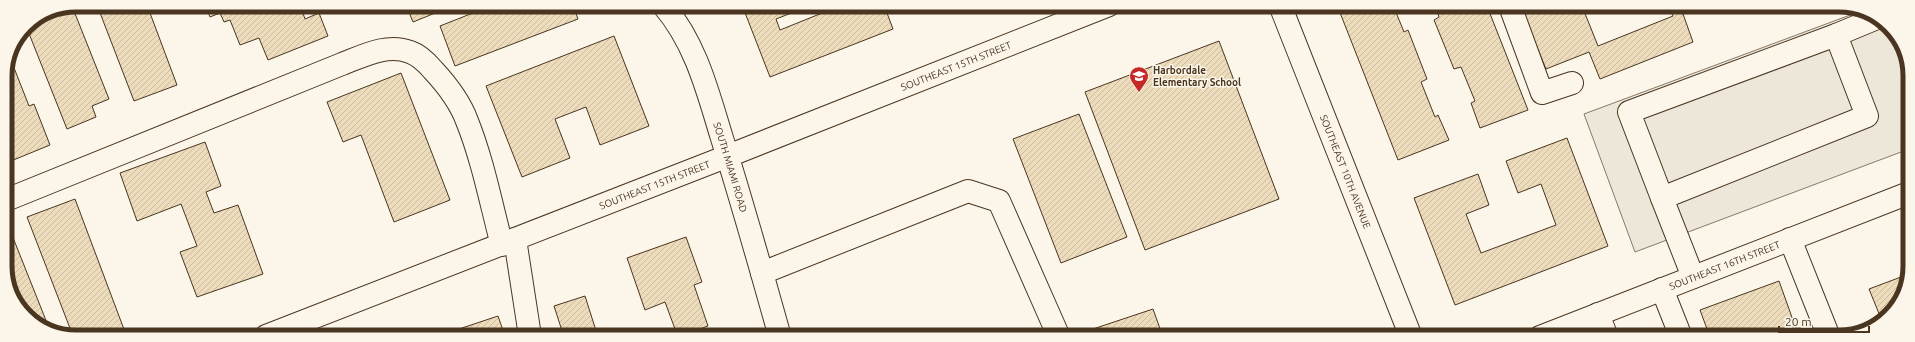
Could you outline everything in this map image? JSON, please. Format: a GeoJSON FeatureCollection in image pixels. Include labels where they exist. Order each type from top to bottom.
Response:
{"type":"FeatureCollection","features":[{"type":"Feature","properties":{"kind":"street","name":"SOUTH MIAMI ROAD"},"geometry":{"type":"LineString","coordinates":[[669,12],[675,19],[697,60],[728,156],[778,330]]}},
{"type":"Feature","properties":{"kind":"street","name":"SOUTHEAST 15TH STREET"},"geometry":{"type":"LineString","coordinates":[[281,330],[728,156],[1091,12]]}},
{"type":"Feature","properties":{"kind":"street","name":"SOUTHEAST 10TH AVENUE"},"geometry":{"type":"LineString","coordinates":[[1283,12],[1408,330]]}},
{"type":"Feature","properties":{"kind":"street"},"geometry":{"type":"LineString","coordinates":[[1512,12],[1542,93],[1572,83]]}},
{"type":"Feature","properties":{"kind":"street"},"geometry":{"type":"LineString","coordinates":[[1693,277],[1629,112],[1871,20]]}},
{"type":"Feature","properties":{"kind":"street"},"geometry":{"type":"LineString","coordinates":[[1662,198],[1867,116],[1836,34]]}},
{"type":"Feature","properties":{"kind":"street"},"geometry":{"type":"LineString","coordinates":[[12,198],[376,51],[394,49],[410,52],[425,62],[446,84],[467,120],[508,242],[529,330]]}},
{"type":"Feature","properties":{"kind":"street"},"geometry":{"type":"LineString","coordinates":[[762,273],[968,191],[999,202],[1056,330]]}},
{"type":"Feature","properties":{"kind":"street","name":"SOUTHEAST 16TH STREET"},"geometry":{"type":"LineString","coordinates":[[1558,330],[1903,195]]}},
{"type":"Feature","properties":{"kind":"street"},"geometry":{"type":"LineString","coordinates":[[1790,239],[1826,330]]}},
{"type":"Feature","properties":{"kind":"street"},"geometry":{"type":"LineString","coordinates":[[1662,289],[1678,330]]}},
{"type":"Feature","properties":{"kind":"street"},"geometry":{"type":"LineString","coordinates":[[1598,314],[1604,330]]}},
{"type":"Feature","properties":{"kind":"shaded area"},"geometry":{"type":"Polygon","coordinates":[[[1854,14],[1875,23],[1890,37],[1898,51],[1902,63],[1903,151],[1635,252],[1584,114],[1854,14]]]}},
{"type":"Feature","properties":{"kind":"building"},"geometry":{"type":"Polygon","coordinates":[[[74,12],[109,99],[92,106],[96,117],[67,129],[29,33],[40,23],[51,17],[63,13],[74,12]]]}},
{"type":"Feature","properties":{"kind":"building"},"geometry":{"type":"Polygon","coordinates":[[[100,12],[150,12],[177,85],[134,101],[100,12]]]}},
{"type":"Feature","properties":{"kind":"building"},"geometry":{"type":"Polygon","coordinates":[[[208,12],[302,12],[305,19],[319,13],[328,36],[268,60],[259,38],[240,45],[230,20],[224,22],[220,13],[210,17],[208,12]]]}},
{"type":"Feature","properties":{"kind":"building"},"geometry":{"type":"Polygon","coordinates":[[[409,12],[438,12],[413,22],[409,12]]]}},
{"type":"Feature","properties":{"kind":"building"},"geometry":{"type":"Polygon","coordinates":[[[475,12],[576,12],[578,19],[455,66],[440,26],[475,12]]]}},
{"type":"Feature","properties":{"kind":"building"},"geometry":{"type":"Polygon","coordinates":[[[745,12],[794,12],[776,19],[780,30],[825,12],[887,12],[893,29],[770,77],[745,12]]]}},
{"type":"Feature","properties":{"kind":"building"},"geometry":{"type":"Polygon","coordinates":[[[1340,12],[1396,12],[1404,32],[1408,30],[1427,79],[1421,82],[1435,117],[1438,115],[1449,140],[1398,160],[1340,12]]]}},
{"type":"Feature","properties":{"kind":"building"},"geometry":{"type":"Polygon","coordinates":[[[1437,12],[1489,12],[1528,110],[1480,128],[1471,103],[1475,101],[1461,67],[1454,69],[1434,20],[1439,17],[1437,12]]]}},
{"type":"Feature","properties":{"kind":"building"},"geometry":{"type":"Polygon","coordinates":[[[1522,12],[1584,12],[1598,46],[1673,16],[1671,12],[1688,12],[1683,14],[1693,42],[1600,79],[1589,52],[1546,69],[1522,12]]]}},
{"type":"Feature","properties":{"kind":"building"},"geometry":{"type":"Polygon","coordinates":[[[614,36],[649,126],[600,145],[586,107],[555,119],[570,158],[522,177],[486,86],[614,36]]]}},
{"type":"Feature","properties":{"kind":"building"},"geometry":{"type":"Polygon","coordinates":[[[1219,41],[1279,199],[1145,250],[1085,92],[1219,41]]]}},
{"type":"Feature","properties":{"kind":"building"},"geometry":{"type":"Polygon","coordinates":[[[13,65],[29,106],[34,104],[50,145],[12,161],[13,65]]]}},
{"type":"Feature","properties":{"kind":"building"},"geometry":{"type":"Polygon","coordinates":[[[401,73],[450,200],[394,222],[361,135],[343,142],[327,102],[401,73]]]}},
{"type":"Feature","properties":{"kind":"building"},"geometry":{"type":"Polygon","coordinates":[[[1079,114],[1127,237],[1061,263],[1013,139],[1079,114]]]}},
{"type":"Feature","properties":{"kind":"building"},"geometry":{"type":"Polygon","coordinates":[[[1567,138],[1608,246],[1455,305],[1414,198],[1478,174],[1489,205],[1466,214],[1481,253],[1556,225],[1541,184],[1518,193],[1506,161],[1567,138]]]}},
{"type":"Feature","properties":{"kind":"building"},"geometry":{"type":"Polygon","coordinates":[[[205,142],[221,186],[206,192],[214,213],[238,205],[263,274],[197,297],[180,252],[197,246],[181,204],[137,221],[120,173],[205,142]]]}},
{"type":"Feature","properties":{"kind":"building"},"geometry":{"type":"Polygon","coordinates":[[[75,199],[124,330],[70,329],[27,217],[75,199]]]}},
{"type":"Feature","properties":{"kind":"building"},"geometry":{"type":"Polygon","coordinates":[[[12,235],[47,323],[28,308],[17,291],[13,279],[12,235]]]}},
{"type":"Feature","properties":{"kind":"building"},"geometry":{"type":"Polygon","coordinates":[[[686,237],[702,282],[694,285],[708,326],[697,330],[675,330],[665,302],[645,310],[627,258],[686,237]]]}},
{"type":"Feature","properties":{"kind":"building"},"geometry":{"type":"Polygon","coordinates":[[[1902,277],[1900,287],[1890,305],[1880,315],[1869,289],[1902,277]]]}},
{"type":"Feature","properties":{"kind":"building"},"geometry":{"type":"Polygon","coordinates":[[[1779,281],[1796,330],[1707,330],[1700,310],[1779,281]]]}},
{"type":"Feature","properties":{"kind":"building"},"geometry":{"type":"Polygon","coordinates":[[[585,296],[596,330],[562,330],[554,306],[585,296]]]}},
{"type":"Feature","properties":{"kind":"building"},"geometry":{"type":"Polygon","coordinates":[[[1153,309],[1160,330],[1090,330],[1153,309]]]}},
{"type":"Feature","properties":{"kind":"building"},"geometry":{"type":"Polygon","coordinates":[[[498,316],[503,330],[456,330],[498,316]]]}},
{"type":"Feature","properties":{"kind":"place","name":"Harbordale Elementary School"},"geometry":{"type":"Point","coordinates":[1139,93]}}]}
